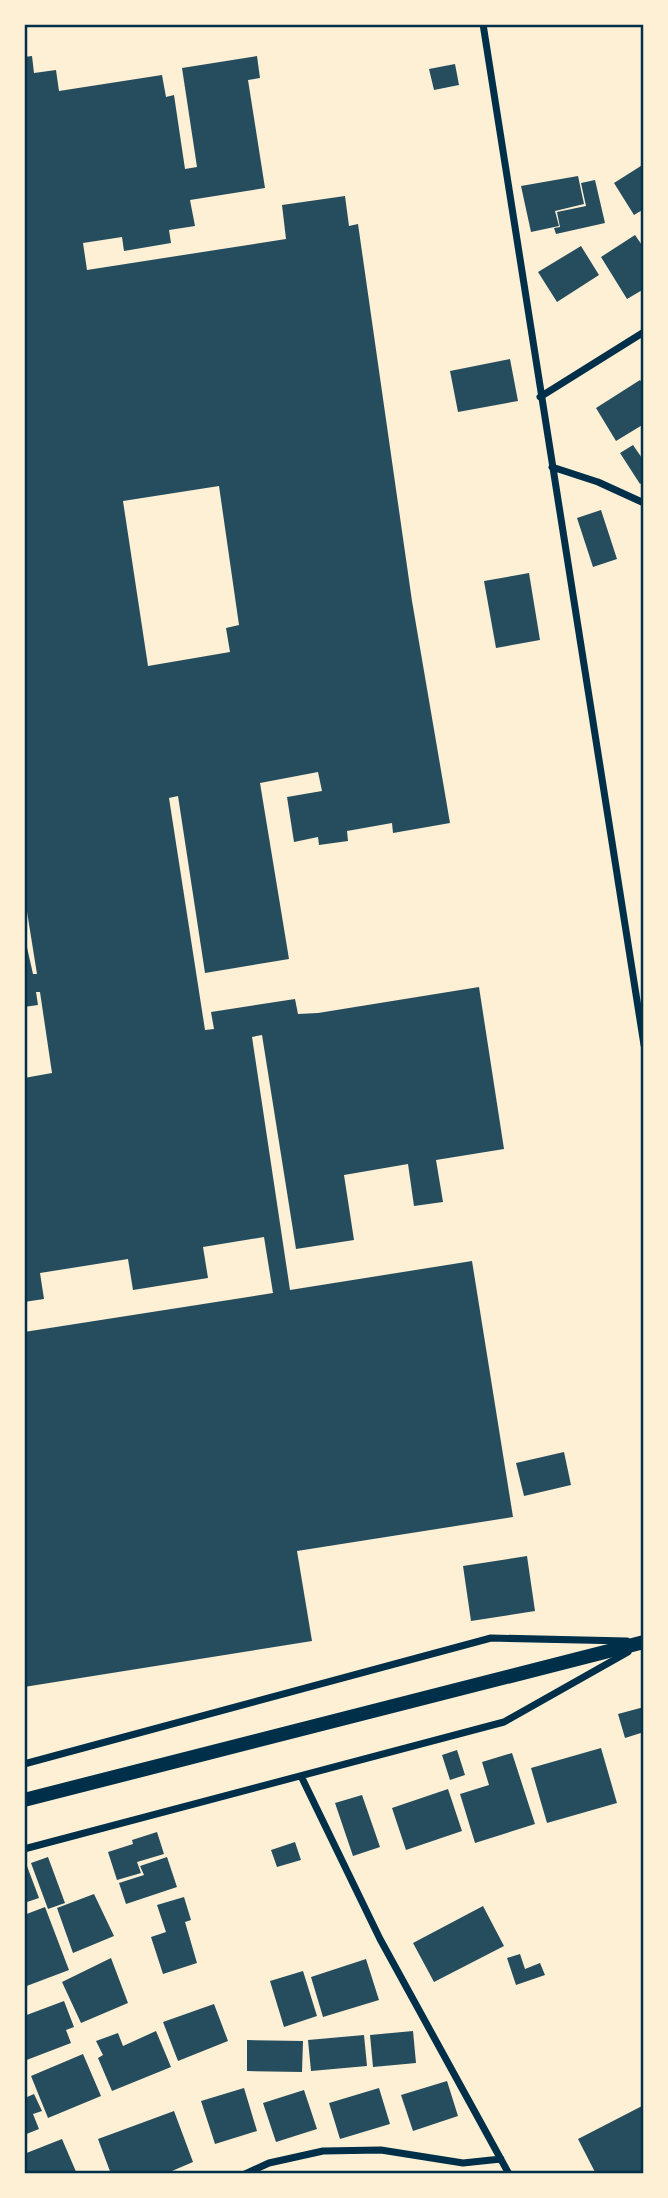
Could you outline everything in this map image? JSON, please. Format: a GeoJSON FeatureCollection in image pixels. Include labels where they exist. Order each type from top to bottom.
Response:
{"type":"FeatureCollection","features":[{"type":"Feature","properties":{"kind":"main road"},"geometry":{"type":"LineString","coordinates":[[24,1800],[643,1642]]}},
{"type":"Feature","properties":{"kind":"street"},"geometry":{"type":"LineString","coordinates":[[483,24],[643,1045]]}},
{"type":"Feature","properties":{"kind":"street"},"geometry":{"type":"LineString","coordinates":[[540,397],[643,332]]}},
{"type":"Feature","properties":{"kind":"street"},"geometry":{"type":"LineString","coordinates":[[552,467],[598,482],[643,503]]}},
{"type":"Feature","properties":{"kind":"street"},"geometry":{"type":"LineString","coordinates":[[24,1764],[491,1638],[643,1642]]}},
{"type":"Feature","properties":{"kind":"street"},"geometry":{"type":"LineString","coordinates":[[24,1849],[504,1722],[643,1642]]}},
{"type":"Feature","properties":{"kind":"street"},"geometry":{"type":"LineString","coordinates":[[300,1776],[380,1939],[509,2174]]}},
{"type":"Feature","properties":{"kind":"street"},"geometry":{"type":"LineString","coordinates":[[245,2174],[269,2163],[323,2151],[381,2150],[463,2163],[501,2159]]}},
{"type":"Feature","properties":{"kind":"building"},"geometry":{"type":"Polygon","coordinates":[[[32,56],[34,73],[56,70],[59,91],[162,75],[166,97],[174,95],[185,169],[197,167],[182,68],[257,56],[260,78],[248,80],[265,188],[190,200],[195,226],[169,230],[171,243],[124,251],[122,237],[83,243],[87,270],[286,239],[282,205],[345,196],[349,226],[358,224],[412,601],[450,823],[393,833],[392,823],[347,831],[348,841],[319,845],[318,837],[294,842],[287,797],[322,791],[318,772],[260,783],[289,959],[205,973],[178,796],[169,798],[205,1030],[214,1029],[211,1012],[295,999],[298,1014],[318,1013],[479,987],[504,1149],[436,1160],[443,1202],[414,1206],[408,1164],[344,1175],[354,1240],[296,1249],[262,1035],[252,1037],[290,1290],[472,1261],[513,1517],[297,1551],[312,1641],[24,1687],[24,1332],[273,1293],[264,1237],[203,1247],[208,1278],[133,1290],[128,1259],[40,1273],[44,1299],[24,1302],[24,1078],[52,1073],[40,992],[36,992],[38,1005],[24,1007],[24,934],[33,974],[37,974],[24,893],[24,57],[32,56]],[[219,486],[123,501],[148,666],[230,652],[226,628],[239,625],[219,486]]]}},
{"type":"Feature","properties":{"kind":"building"},"geometry":{"type":"Polygon","coordinates":[[[455,64],[459,85],[434,90],[429,69],[455,64]]]}},
{"type":"Feature","properties":{"kind":"building"},"geometry":{"type":"Polygon","coordinates":[[[644,164],[644,209],[634,215],[614,183],[644,164]]]}},
{"type":"Feature","properties":{"kind":"building"},"geometry":{"type":"Polygon","coordinates":[[[578,176],[584,204],[555,211],[559,226],[531,232],[521,186],[578,176]]]}},
{"type":"Feature","properties":{"kind":"building"},"geometry":{"type":"Polygon","coordinates":[[[595,180],[605,223],[556,234],[554,228],[560,227],[557,212],[586,206],[581,183],[595,180]]]}},
{"type":"Feature","properties":{"kind":"building"},"geometry":{"type":"Polygon","coordinates":[[[635,235],[644,248],[644,289],[627,299],[601,257],[635,235]]]}},
{"type":"Feature","properties":{"kind":"building"},"geometry":{"type":"Polygon","coordinates":[[[581,246],[599,275],[557,302],[538,272],[581,246]]]}},
{"type":"Feature","properties":{"kind":"building"},"geometry":{"type":"Polygon","coordinates":[[[510,359],[518,401],[458,412],[450,371],[510,359]]]}},
{"type":"Feature","properties":{"kind":"building"},"geometry":{"type":"Polygon","coordinates":[[[640,380],[644,385],[644,424],[616,441],[596,408],[640,380]]]}},
{"type":"Feature","properties":{"kind":"building"},"geometry":{"type":"Polygon","coordinates":[[[633,445],[644,461],[644,482],[640,484],[620,453],[633,445]]]}},
{"type":"Feature","properties":{"kind":"building"},"geometry":{"type":"Polygon","coordinates":[[[601,510],[617,559],[593,567],[577,518],[601,510]]]}},
{"type":"Feature","properties":{"kind":"building"},"geometry":{"type":"Polygon","coordinates":[[[529,573],[540,640],[496,648],[484,581],[529,573]]]}},
{"type":"Feature","properties":{"kind":"building"},"geometry":{"type":"Polygon","coordinates":[[[564,1452],[571,1485],[524,1496],[516,1463],[564,1452]]]}},
{"type":"Feature","properties":{"kind":"building"},"geometry":{"type":"Polygon","coordinates":[[[527,1556],[535,1611],[471,1621],[463,1566],[527,1556]]]}},
{"type":"Feature","properties":{"kind":"building"},"geometry":{"type":"Polygon","coordinates":[[[644,1707],[644,1732],[625,1738],[618,1714],[644,1707]]]}},
{"type":"Feature","properties":{"kind":"building"},"geometry":{"type":"Polygon","coordinates":[[[601,1748],[617,1803],[547,1823],[531,1768],[601,1748]]]}},
{"type":"Feature","properties":{"kind":"building"},"geometry":{"type":"Polygon","coordinates":[[[457,1750],[465,1775],[450,1780],[442,1755],[457,1750]]]}},
{"type":"Feature","properties":{"kind":"building"},"geometry":{"type":"Polygon","coordinates":[[[512,1753],[535,1824],[475,1843],[460,1794],[489,1785],[482,1762],[512,1753]]]}},
{"type":"Feature","properties":{"kind":"building"},"geometry":{"type":"Polygon","coordinates":[[[448,1789],[462,1831],[406,1850],[392,1808],[448,1789]]]}},
{"type":"Feature","properties":{"kind":"building"},"geometry":{"type":"Polygon","coordinates":[[[362,1795],[380,1847],[353,1856],[335,1803],[362,1795]]]}},
{"type":"Feature","properties":{"kind":"building"},"geometry":{"type":"Polygon","coordinates":[[[157,1832],[164,1854],[137,1862],[141,1873],[117,1880],[108,1852],[157,1832]]]}},
{"type":"Feature","properties":{"kind":"building"},"geometry":{"type":"Polygon","coordinates":[[[295,1842],[301,1860],[277,1867],[271,1850],[295,1842]]]}},
{"type":"Feature","properties":{"kind":"building"},"geometry":{"type":"Polygon","coordinates":[[[48,1857],[65,1903],[48,1909],[31,1863],[48,1857]]]}},
{"type":"Feature","properties":{"kind":"building"},"geometry":{"type":"Polygon","coordinates":[[[167,1857],[177,1887],[126,1904],[119,1883],[144,1875],[140,1866],[167,1857]]]}},
{"type":"Feature","properties":{"kind":"building"},"geometry":{"type":"Polygon","coordinates":[[[24,1858],[39,1898],[24,1903],[24,1858]]]}},
{"type":"Feature","properties":{"kind":"building"},"geometry":{"type":"Polygon","coordinates":[[[94,1894],[114,1936],[73,1953],[57,1908],[94,1894]]]}},
{"type":"Feature","properties":{"kind":"building"},"geometry":{"type":"Polygon","coordinates":[[[184,1897],[191,1920],[185,1922],[197,1963],[163,1974],[151,1937],[166,1932],[157,1905],[184,1897]]]}},
{"type":"Feature","properties":{"kind":"building"},"geometry":{"type":"Polygon","coordinates":[[[483,1906],[504,1946],[434,1982],[413,1943],[483,1906]]]}},
{"type":"Feature","properties":{"kind":"building"},"geometry":{"type":"Polygon","coordinates":[[[45,1907],[69,1970],[24,1987],[24,1915],[45,1907]]]}},
{"type":"Feature","properties":{"kind":"building"},"geometry":{"type":"Polygon","coordinates":[[[520,1954],[525,1969],[540,1963],[545,1975],[516,1985],[507,1958],[520,1954]]]}},
{"type":"Feature","properties":{"kind":"building"},"geometry":{"type":"Polygon","coordinates":[[[111,1958],[128,2003],[81,2023],[62,1982],[111,1958]]]}},
{"type":"Feature","properties":{"kind":"building"},"geometry":{"type":"Polygon","coordinates":[[[366,1959],[379,2000],[323,2017],[311,1977],[366,1959]]]}},
{"type":"Feature","properties":{"kind":"building"},"geometry":{"type":"Polygon","coordinates":[[[303,1971],[317,2016],[284,2027],[270,1981],[303,1971]]]}},
{"type":"Feature","properties":{"kind":"building"},"geometry":{"type":"Polygon","coordinates":[[[64,2001],[74,2027],[66,2030],[71,2043],[24,2061],[24,2016],[64,2001]]]}},
{"type":"Feature","properties":{"kind":"building"},"geometry":{"type":"Polygon","coordinates":[[[214,2004],[228,2041],[178,2061],[163,2022],[214,2004]]]}},
{"type":"Feature","properties":{"kind":"building"},"geometry":{"type":"Polygon","coordinates":[[[156,2031],[171,2067],[112,2091],[98,2058],[103,2055],[96,2041],[118,2033],[123,2046],[156,2031]]]}},
{"type":"Feature","properties":{"kind":"building"},"geometry":{"type":"Polygon","coordinates":[[[413,2031],[416,2063],[373,2067],[370,2035],[413,2031]]]}},
{"type":"Feature","properties":{"kind":"building"},"geometry":{"type":"Polygon","coordinates":[[[364,2035],[367,2066],[311,2071],[308,2040],[364,2035]]]}},
{"type":"Feature","properties":{"kind":"building"},"geometry":{"type":"Polygon","coordinates":[[[247,2040],[303,2041],[302,2072],[247,2071],[247,2040]]]}},
{"type":"Feature","properties":{"kind":"building"},"geometry":{"type":"Polygon","coordinates":[[[83,2054],[101,2096],[48,2118],[31,2076],[83,2054]]]}},
{"type":"Feature","properties":{"kind":"building"},"geometry":{"type":"Polygon","coordinates":[[[447,2081],[458,2116],[413,2131],[401,2095],[447,2081]]]}},
{"type":"Feature","properties":{"kind":"building"},"geometry":{"type":"Polygon","coordinates":[[[244,2088],[257,2131],[215,2144],[201,2101],[244,2088]]]}},
{"type":"Feature","properties":{"kind":"building"},"geometry":{"type":"Polygon","coordinates":[[[379,2088],[390,2124],[340,2139],[329,2103],[379,2088]]]}},
{"type":"Feature","properties":{"kind":"building"},"geometry":{"type":"Polygon","coordinates":[[[304,2090],[317,2129],[276,2142],[263,2103],[304,2090]]]}},
{"type":"Feature","properties":{"kind":"building"},"geometry":{"type":"Polygon","coordinates":[[[24,2092],[27,2097],[34,2094],[42,2111],[33,2114],[39,2129],[24,2135],[24,2092]]]}},
{"type":"Feature","properties":{"kind":"building"},"geometry":{"type":"Polygon","coordinates":[[[644,2105],[644,2174],[596,2174],[578,2139],[644,2105]]]}},
{"type":"Feature","properties":{"kind":"building"},"geometry":{"type":"Polygon","coordinates":[[[174,2111],[193,2162],[165,2174],[111,2174],[98,2139],[174,2111]]]}},
{"type":"Feature","properties":{"kind":"building"},"geometry":{"type":"Polygon","coordinates":[[[62,2139],[77,2174],[24,2174],[24,2154],[62,2139]]]}}]}
